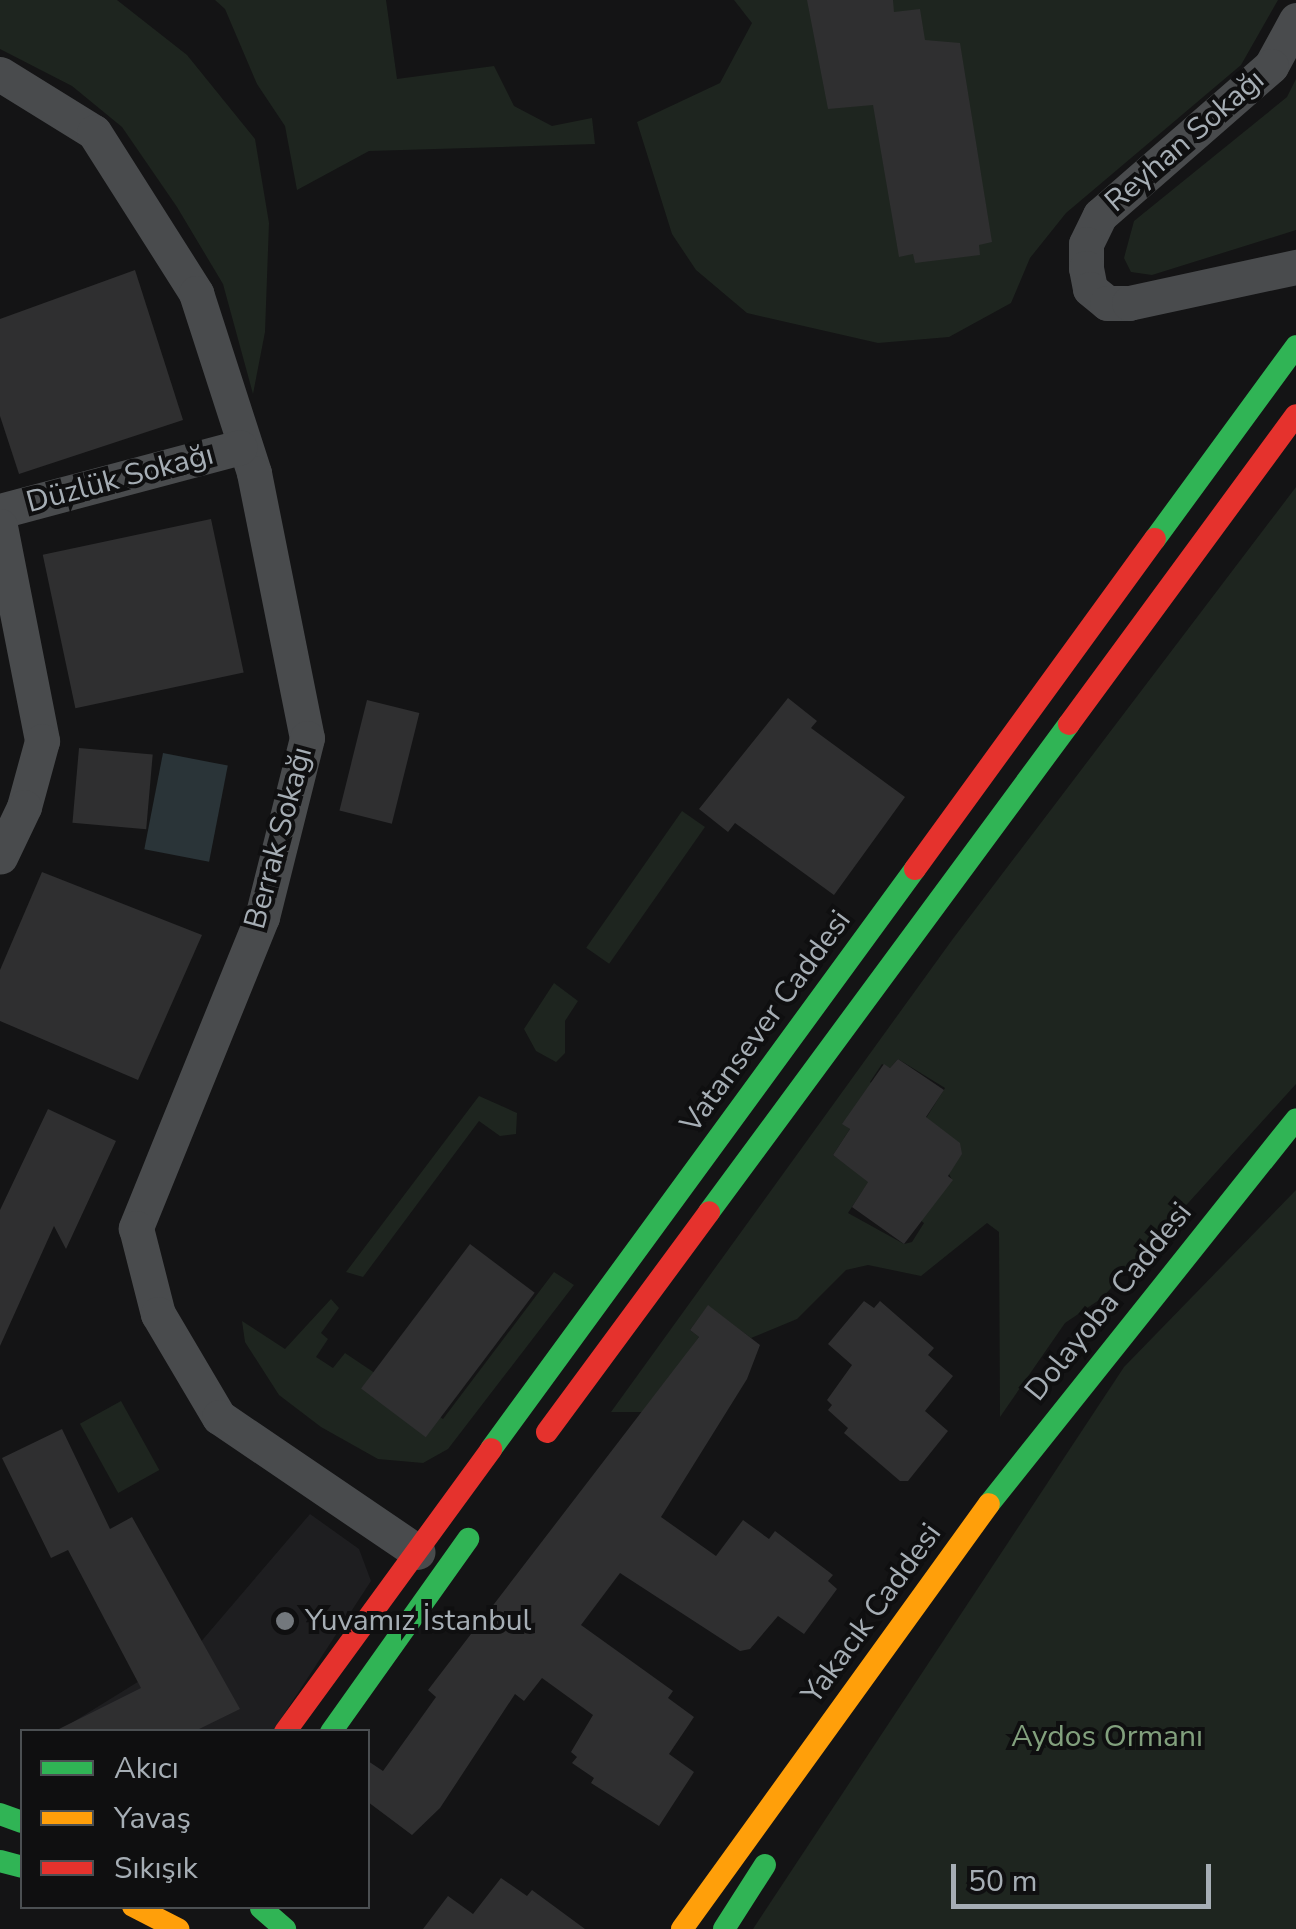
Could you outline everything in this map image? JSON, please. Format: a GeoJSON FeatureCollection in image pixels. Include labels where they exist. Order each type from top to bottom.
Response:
{"type":"FeatureCollection","features":[{"type":"Feature","properties":{"kind":"main road","name":"Vatansever Caddesi"},"geometry":{"type":"LineString","coordinates":[[333,1729],[431,1562],[1296,346]]}},
{"type":"Feature","properties":{"kind":"main road"},"geometry":{"type":"LineString","coordinates":[[535,1448],[1296,415]]}},
{"type":"Feature","properties":{"kind":"main road","name":"Dolayoba Caddesi"},"geometry":{"type":"LineString","coordinates":[[973,1525],[1115,1339],[1296,1120]]}},
{"type":"Feature","properties":{"kind":"main road","name":"Vatansever Caddesi"},"geometry":{"type":"LineString","coordinates":[[288,1729],[431,1562],[478,1525]]}},
{"type":"Feature","properties":{"kind":"main road","name":"Yakacık Caddesi"},"geometry":{"type":"LineString","coordinates":[[816,1787],[973,1525]]}},
{"type":"Feature","properties":{"kind":"main road","name":"Yakacık Caddesi"},"geometry":{"type":"LineString","coordinates":[[682,1929],[973,1525]]}},
{"type":"Feature","properties":{"kind":"main road"},"geometry":{"type":"LineString","coordinates":[[724,1929],[775,1850]]}},
{"type":"Feature","properties":{"kind":"main road"},"geometry":{"type":"LineString","coordinates":[[139,1909],[179,1929]]}},
{"type":"Feature","properties":{"kind":"main road"},"geometry":{"type":"LineString","coordinates":[[263,1909],[285,1929]]}},
{"type":"Feature","properties":{"kind":"street","name":"Reyhan Sokağı"},"geometry":{"type":"LineString","coordinates":[[1296,20],[1271,66],[1100,215],[1086,244],[1086,268],[1098,296],[1129,303],[1296,267]]}},
{"type":"Feature","properties":{"kind":"street","name":"Berrak Sokağı"},"geometry":{"type":"LineString","coordinates":[[0,74],[94,132],[196,293],[240,447],[254,473],[307,738],[262,917],[136,1228],[158,1314],[220,1418],[431,1562]]}},
{"type":"Feature","properties":{"kind":"street","name":"Düzlük Sokağı"},"geometry":{"type":"LineString","coordinates":[[0,511],[240,447]]}},
{"type":"Feature","properties":{"kind":"street"},"geometry":{"type":"LineString","coordinates":[[0,526],[42,740],[24,807],[0,857]]}},
{"type":"Feature","properties":{"kind":"shaded area"},"geometry":{"type":"Polygon","coordinates":[[[163,753],[228,766],[209,862],[144,849],[163,753]]]}},
{"type":"Feature","properties":{"kind":"shaded area","name":"Yuvamız İstanbul"},"geometry":{"type":"Polygon","coordinates":[[[310,1514],[359,1549],[371,1581],[274,1729],[62,1729],[199,1644],[310,1514]]]}},
{"type":"Feature","properties":{"kind":"green space"},"geometry":{"type":"Polygon","coordinates":[[[0,0],[117,0],[187,55],[255,139],[269,223],[265,332],[253,394],[223,284],[177,207],[122,127],[72,86],[0,49],[0,0]]]}},
{"type":"Feature","properties":{"kind":"green space"},"geometry":{"type":"Polygon","coordinates":[[[215,0],[386,0],[397,79],[494,66],[514,106],[552,126],[592,118],[595,144],[369,151],[297,190],[285,126],[257,84],[225,9],[215,0]]]}},
{"type":"Feature","properties":{"kind":"green space"},"geometry":{"type":"Polygon","coordinates":[[[734,0],[1278,0],[1241,65],[1066,213],[1030,258],[1011,303],[949,337],[878,343],[747,313],[696,270],[672,234],[637,122],[720,83],[752,23],[734,0]]]}},
{"type":"Feature","properties":{"kind":"green space"},"geometry":{"type":"Polygon","coordinates":[[[1296,79],[1296,230],[1152,275],[1131,272],[1124,258],[1134,221],[1287,97],[1296,79]]]}},
{"type":"Feature","properties":{"kind":"green space"},"geometry":{"type":"Polygon","coordinates":[[[1296,487],[1296,1084],[1102,1298],[1065,1323],[1000,1417],[999,1232],[987,1223],[921,1276],[868,1265],[846,1270],[797,1319],[751,1338],[708,1306],[690,1330],[699,1337],[646,1412],[611,1412],[952,940],[1296,487]],[[898,1059],[890,1068],[882,1064],[870,1082],[876,1087],[843,1123],[850,1129],[833,1155],[869,1181],[848,1213],[904,1244],[912,1242],[924,1223],[920,1220],[952,1180],[923,1123],[945,1088],[898,1059]]]}},
{"type":"Feature","properties":{"kind":"green space"},"geometry":{"type":"Polygon","coordinates":[[[682,811],[705,827],[609,964],[586,948],[682,811]]]}},
{"type":"Feature","properties":{"kind":"green space"},"geometry":{"type":"Polygon","coordinates":[[[554,983],[578,1001],[565,1021],[565,1053],[556,1062],[536,1051],[524,1029],[554,983]]]}},
{"type":"Feature","properties":{"kind":"green space"},"geometry":{"type":"Polygon","coordinates":[[[479,1096],[517,1113],[516,1134],[500,1136],[479,1121],[363,1277],[346,1272],[479,1096]]]}},
{"type":"Feature","properties":{"kind":"green space","name":"Aydos Ormanı"},"geometry":{"type":"Polygon","coordinates":[[[1296,1190],[1296,1929],[753,1929],[1124,1367],[1296,1190]]]}},
{"type":"Feature","properties":{"kind":"green space"},"geometry":{"type":"Polygon","coordinates":[[[554,1272],[574,1285],[448,1449],[423,1463],[378,1459],[321,1427],[279,1395],[245,1342],[242,1321],[285,1349],[331,1299],[339,1308],[321,1333],[328,1339],[316,1357],[333,1368],[345,1353],[443,1419],[554,1272]]]}},
{"type":"Feature","properties":{"kind":"green space"},"geometry":{"type":"Polygon","coordinates":[[[121,1401],[159,1470],[118,1493],[80,1424],[121,1401]]]}},
{"type":"Feature","properties":{"kind":"building"},"geometry":{"type":"Polygon","coordinates":[[[807,0],[893,0],[894,12],[920,9],[925,40],[960,43],[992,242],[979,245],[980,255],[915,263],[913,254],[899,257],[873,105],[828,109],[807,0]]]}},
{"type":"Feature","properties":{"kind":"building"},"geometry":{"type":"Polygon","coordinates":[[[135,270],[183,420],[19,474],[0,416],[0,319],[135,270]]]}},
{"type":"Feature","properties":{"kind":"building"},"geometry":{"type":"Polygon","coordinates":[[[211,519],[244,673],[75,708],[43,555],[211,519]]]}},
{"type":"Feature","properties":{"kind":"building"},"geometry":{"type":"Polygon","coordinates":[[[788,698],[817,721],[811,728],[905,797],[834,895],[735,823],[728,832],[699,809],[788,698]]]}},
{"type":"Feature","properties":{"kind":"building"},"geometry":{"type":"Polygon","coordinates":[[[367,700],[419,713],[392,824],[339,811],[367,700]]]}},
{"type":"Feature","properties":{"kind":"building"},"geometry":{"type":"Polygon","coordinates":[[[79,748],[153,754],[146,829],[72,823],[79,748]]]}},
{"type":"Feature","properties":{"kind":"building"},"geometry":{"type":"Polygon","coordinates":[[[42,872],[202,935],[138,1080],[0,1021],[0,970],[42,872]]]}},
{"type":"Feature","properties":{"kind":"building"},"geometry":{"type":"Polygon","coordinates":[[[898,1059],[944,1090],[926,1117],[960,1143],[962,1154],[948,1176],[953,1180],[904,1244],[852,1207],[868,1182],[833,1155],[850,1129],[842,1124],[884,1064],[890,1068],[898,1059]]]}},
{"type":"Feature","properties":{"kind":"building"},"geometry":{"type":"Polygon","coordinates":[[[48,1109],[116,1141],[66,1249],[54,1226],[0,1346],[0,1210],[48,1109]]]}},
{"type":"Feature","properties":{"kind":"building"},"geometry":{"type":"Polygon","coordinates":[[[470,1244],[535,1293],[426,1437],[361,1389],[470,1244]]]}},
{"type":"Feature","properties":{"kind":"building"},"geometry":{"type":"Polygon","coordinates":[[[864,1301],[874,1308],[880,1301],[934,1348],[928,1355],[953,1376],[925,1411],[948,1431],[908,1481],[900,1481],[844,1433],[848,1428],[828,1410],[832,1405],[827,1400],[852,1365],[828,1344],[864,1301]]]}},
{"type":"Feature","properties":{"kind":"building"},"geometry":{"type":"Polygon","coordinates":[[[708,1305],[760,1345],[747,1379],[661,1517],[716,1556],[743,1520],[769,1539],[775,1531],[833,1575],[828,1581],[837,1589],[804,1634],[778,1616],[750,1649],[740,1651],[620,1573],[581,1625],[673,1691],[668,1698],[694,1717],[669,1754],[694,1772],[659,1826],[591,1783],[594,1778],[572,1763],[577,1757],[571,1752],[593,1715],[542,1678],[524,1701],[515,1694],[440,1808],[412,1835],[370,1804],[370,1762],[383,1771],[436,1697],[428,1690],[699,1337],[690,1330],[708,1305]]]}},
{"type":"Feature","properties":{"kind":"building"},"geometry":{"type":"Polygon","coordinates":[[[62,1429],[110,1529],[132,1517],[240,1709],[199,1729],[59,1729],[141,1688],[68,1550],[51,1558],[2,1458],[62,1429]]]}},
{"type":"Feature","properties":{"kind":"building"},"geometry":{"type":"Polygon","coordinates":[[[501,1878],[527,1896],[532,1890],[585,1929],[423,1929],[448,1896],[473,1914],[501,1878]]]}},
{"type":"Feature","properties":{"kind":"traffic: fast"},"geometry":{"type":"LineString","coordinates":[[1155,539],[1296,346]]}},
{"type":"Feature","properties":{"kind":"traffic: fast"},"geometry":{"type":"LineString","coordinates":[[709,1212],[1069,724]]}},
{"type":"Feature","properties":{"kind":"traffic: fast"},"geometry":{"type":"LineString","coordinates":[[491,1449],[915,869]]}},
{"type":"Feature","properties":{"kind":"traffic: fast"},"geometry":{"type":"LineString","coordinates":[[989,1504],[1296,1120]]}},
{"type":"Feature","properties":{"kind":"traffic: fast"},"geometry":{"type":"LineString","coordinates":[[333,1729],[468,1539]]}},
{"type":"Feature","properties":{"kind":"traffic: fast"},"geometry":{"type":"LineString","coordinates":[[0,1814],[20,1821]]}},
{"type":"Feature","properties":{"kind":"traffic: fast"},"geometry":{"type":"LineString","coordinates":[[0,1861],[20,1866]]}},
{"type":"Feature","properties":{"kind":"traffic: fast"},"geometry":{"type":"LineString","coordinates":[[724,1929],[765,1865]]}},
{"type":"Feature","properties":{"kind":"traffic: fast"},"geometry":{"type":"LineString","coordinates":[[262,1909],[285,1929]]}},
{"type":"Feature","properties":{"kind":"traffic: slow"},"geometry":{"type":"LineString","coordinates":[[682,1929],[989,1504]]}},
{"type":"Feature","properties":{"kind":"traffic: slow"},"geometry":{"type":"LineString","coordinates":[[139,1909],[178,1929]]}},
{"type":"Feature","properties":{"kind":"traffic: jam"},"geometry":{"type":"LineString","coordinates":[[1069,724],[1296,415]]}},
{"type":"Feature","properties":{"kind":"traffic: jam"},"geometry":{"type":"LineString","coordinates":[[915,869],[1155,539]]}},
{"type":"Feature","properties":{"kind":"traffic: jam"},"geometry":{"type":"LineString","coordinates":[[547,1432],[709,1212]]}},
{"type":"Feature","properties":{"kind":"traffic: jam"},"geometry":{"type":"LineString","coordinates":[[287,1729],[491,1449]]}},
{"type":"Feature","properties":{"kind":"place","name":"Yuvamız İstanbul"},"geometry":{"type":"Point","coordinates":[285,1621]}}]}
